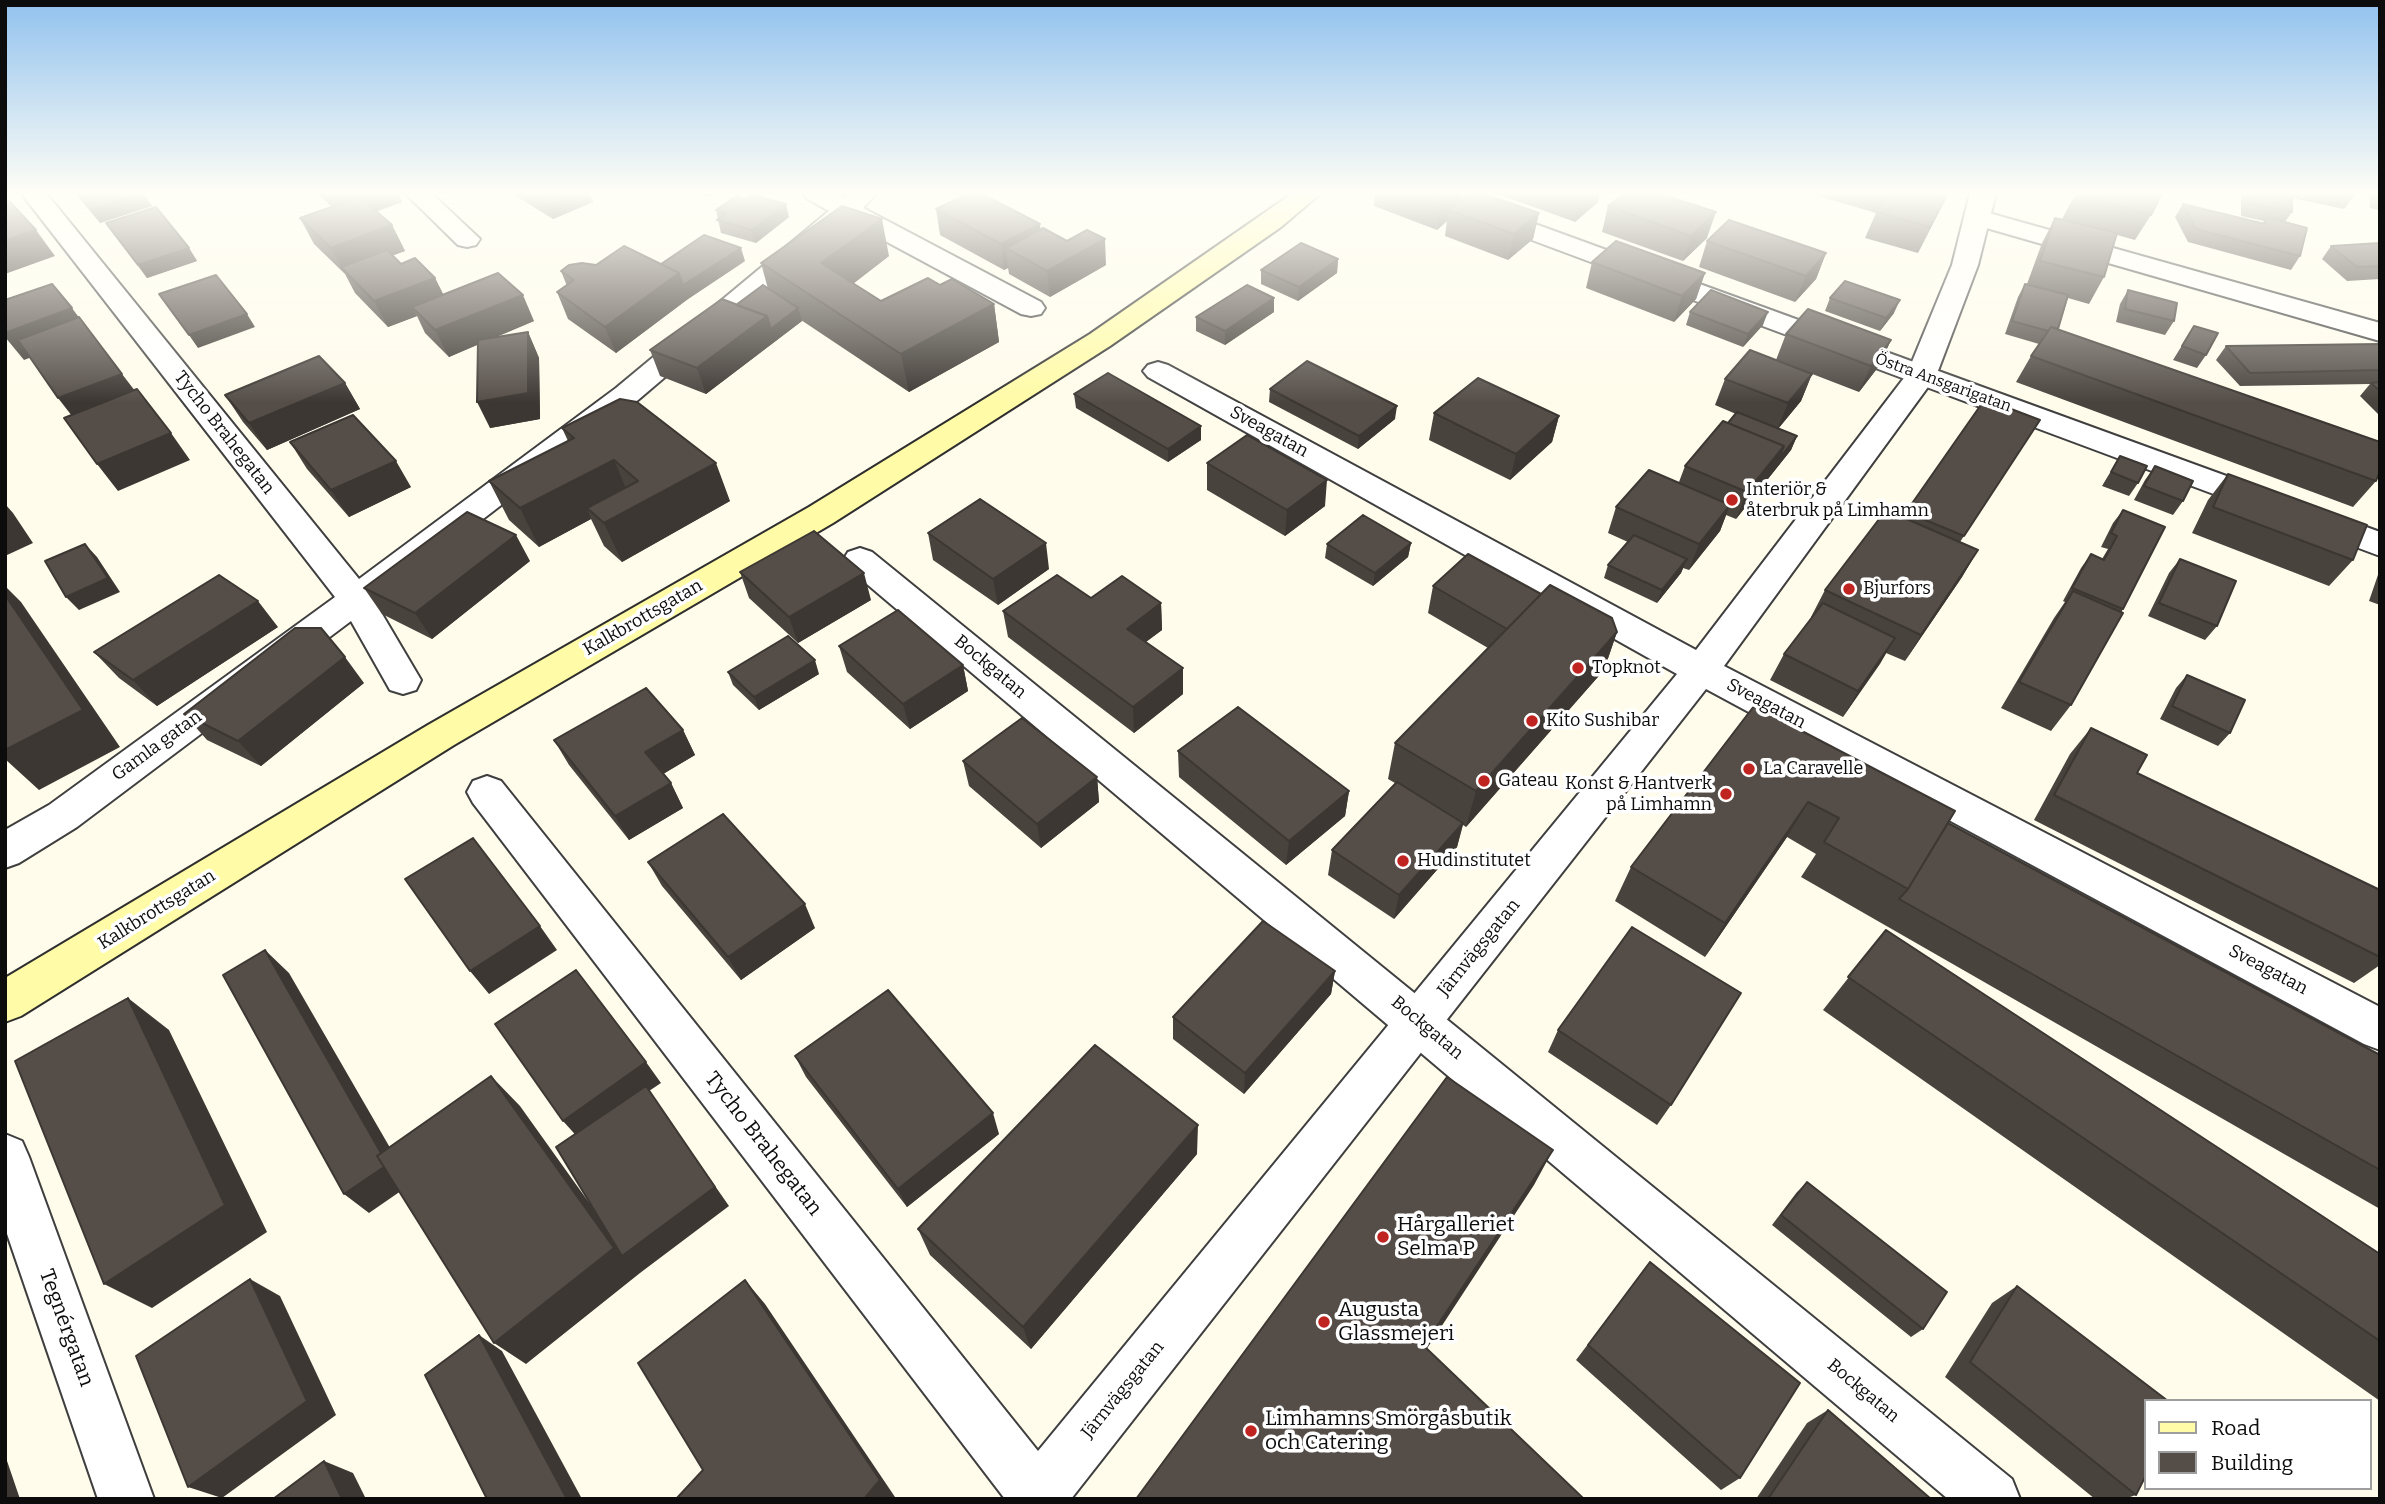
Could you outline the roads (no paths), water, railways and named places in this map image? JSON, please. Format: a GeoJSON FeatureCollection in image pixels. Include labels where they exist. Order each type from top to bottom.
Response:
{"type":"FeatureCollection","features":[{"type":"Feature","properties":{"kind":"main road","name":"Kalkbrottsgatan"},"geometry":{"type":"LineString","coordinates":[[5,1002],[441,735],[821,515],[1100,340],[1211,263]]}},
{"type":"Feature","properties":{"kind":"street","name":"Tycho Brahegatan"},"geometry":{"type":"LineString","coordinates":[[89,263],[356,600],[403,680]]}},
{"type":"Feature","properties":{"kind":"street","name":"Gamla gatan"},"geometry":{"type":"LineString","coordinates":[[5,851],[63,816],[356,600],[627,394],[782,263]]}},
{"type":"Feature","properties":{"kind":"street"},"geometry":{"type":"LineString","coordinates":[[957,263],[1031,308]]}},
{"type":"Feature","properties":{"kind":"street","name":"Östra Ansgarigatan"},"geometry":{"type":"LineString","coordinates":[[1618,263],[2380,545]]}},
{"type":"Feature","properties":{"kind":"street","name":"Järnvägsgatan"},"geometry":{"type":"LineString","coordinates":[[1037,1497],[1701,670],[1824,502],[1921,376],[1965,263]]}},
{"type":"Feature","properties":{"kind":"street"},"geometry":{"type":"LineString","coordinates":[[2164,263],[2380,332]]}},
{"type":"Feature","properties":{"kind":"street","name":"Sveagatan"},"geometry":{"type":"LineString","coordinates":[[1158,371],[1701,670],[2380,1030]]}},
{"type":"Feature","properties":{"kind":"street","name":"Bockgatan"},"geometry":{"type":"LineString","coordinates":[[860,560],[1992,1499]]}},
{"type":"Feature","properties":{"kind":"street","name":"Tycho Brahegatan"},"geometry":{"type":"LineString","coordinates":[[488,792],[1037,1497]]}},
{"type":"Feature","properties":{"kind":"street","name":"Tegnérgatan"},"geometry":{"type":"LineString","coordinates":[[5,1157],[126,1499]]}},
{"type":"Feature","properties":{"kind":"place","name":"Interiör & återbruk på Limhamn"},"geometry":{"type":"Point","coordinates":[1732,500]}},
{"type":"Feature","properties":{"kind":"place","name":"Bjurfors"},"geometry":{"type":"Point","coordinates":[1849,589]}},
{"type":"Feature","properties":{"kind":"place","name":"Topknot"},"geometry":{"type":"Point","coordinates":[1578,668]}},
{"type":"Feature","properties":{"kind":"place","name":"Kito Sushibar"},"geometry":{"type":"Point","coordinates":[1532,721]}},
{"type":"Feature","properties":{"kind":"place","name":"La Caravelle"},"geometry":{"type":"Point","coordinates":[1749,769]}},
{"type":"Feature","properties":{"kind":"place","name":"Gateau"},"geometry":{"type":"Point","coordinates":[1484,781]}},
{"type":"Feature","properties":{"kind":"place","name":"Konst & Hantverk på Limhamn"},"geometry":{"type":"Point","coordinates":[1726,794]}},
{"type":"Feature","properties":{"kind":"place","name":"Hudinstitutet"},"geometry":{"type":"Point","coordinates":[1403,861]}},
{"type":"Feature","properties":{"kind":"place","name":"Hårgalleriet Selma P"},"geometry":{"type":"Point","coordinates":[1383,1237]}},
{"type":"Feature","properties":{"kind":"place","name":"Augusta Glassmejeri"},"geometry":{"type":"Point","coordinates":[1324,1322]}},
{"type":"Feature","properties":{"kind":"place","name":"Limhamns Smörgåsbutik och Catering"},"geometry":{"type":"Point","coordinates":[1251,1431]}}]}
